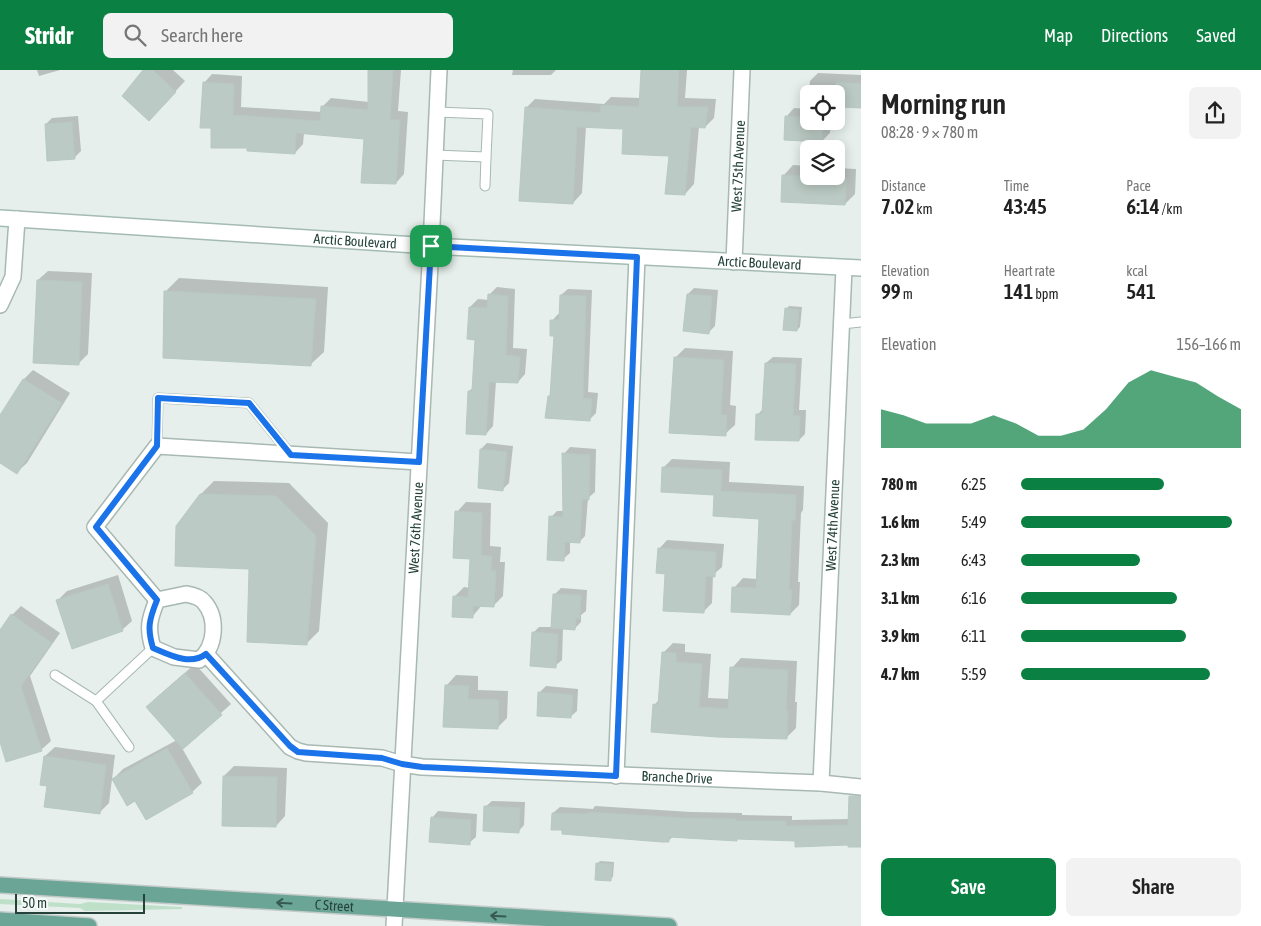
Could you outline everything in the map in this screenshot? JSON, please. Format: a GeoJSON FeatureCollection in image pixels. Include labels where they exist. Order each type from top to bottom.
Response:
{"type":"FeatureCollection","features":[{"type":"Feature","properties":{"kind":"main road","name":"C Street"},"geometry":{"type":"LineString","coordinates":[[0,885],[669,926]]}},
{"type":"Feature","properties":{"kind":"main road"},"geometry":{"type":"LineString","coordinates":[[0,920],[89,926]]}},
{"type":"Feature","properties":{"kind":"street","name":"West 76th Avenue"},"geometry":{"type":"LineString","coordinates":[[394,926],[439,70]]}},
{"type":"Feature","properties":{"kind":"street","name":"West 75th Avenue"},"geometry":{"type":"LineString","coordinates":[[734,262],[742,70]]}},
{"type":"Feature","properties":{"kind":"street","name":"Arctic Boulevard"},"geometry":{"type":"LineString","coordinates":[[0,218],[431,246],[861,268]]}},
{"type":"Feature","properties":{"kind":"street"},"geometry":{"type":"LineString","coordinates":[[0,304],[13,277],[17,219]]}},
{"type":"Feature","properties":{"kind":"street"},"geometry":{"type":"LineString","coordinates":[[616,776],[637,257]]}},
{"type":"Feature","properties":{"kind":"street","name":"West 74th Avenue"},"geometry":{"type":"LineString","coordinates":[[821,783],[844,268]]}},
{"type":"Feature","properties":{"kind":"street"},"geometry":{"type":"LineString","coordinates":[[157,600],[96,527],[157,446],[419,462]]}},
{"type":"Feature","properties":{"kind":"street"},"geometry":{"type":"LineString","coordinates":[[186,594],[203,601],[210,611],[213,627],[212,642],[206,654],[199,660],[174,657],[153,648],[148,634],[150,618],[157,600],[186,594]]}},
{"type":"Feature","properties":{"kind":"street","name":"Branche Drive"},"geometry":{"type":"LineString","coordinates":[[206,654],[290,746],[298,752],[382,758],[422,767],[821,783],[861,787]]}},
{"type":"Feature","properties":{"kind":"lane"},"geometry":{"type":"LineString","coordinates":[[436,112],[488,114],[485,186]]}},
{"type":"Feature","properties":{"kind":"lane"},"geometry":{"type":"LineString","coordinates":[[434,155],[486,157]]}},
{"type":"Feature","properties":{"kind":"lane"},"geometry":{"type":"LineString","coordinates":[[842,324],[861,322]]}},
{"type":"Feature","properties":{"kind":"lane"},"geometry":{"type":"LineString","coordinates":[[157,446],[158,398],[249,403],[291,455]]}},
{"type":"Feature","properties":{"kind":"lane"},"geometry":{"type":"LineString","coordinates":[[96,701],[153,648]]}},
{"type":"Feature","properties":{"kind":"lane"},"geometry":{"type":"LineString","coordinates":[[55,675],[96,701],[130,747]]}},
{"type":"Feature","properties":{"kind":"green space"},"geometry":{"type":"Polygon","coordinates":[[[0,899],[182,907],[182,909],[85,911],[80,908],[0,904],[0,899]]]}},
{"type":"Feature","properties":{"kind":"building"},"geometry":{"type":"Polygon","coordinates":[[[143,70],[153,70],[176,92],[149,121],[122,96],[143,70]]]}},
{"type":"Feature","properties":{"kind":"building"},"geometry":{"type":"Polygon","coordinates":[[[368,70],[393,70],[390,120],[400,120],[396,184],[361,183],[364,139],[296,133],[295,154],[247,151],[247,148],[211,148],[211,128],[200,128],[203,82],[234,84],[233,115],[320,121],[321,106],[368,110],[368,70]]]}},
{"type":"Feature","properties":{"kind":"building"},"geometry":{"type":"Polygon","coordinates":[[[641,70],[679,70],[677,107],[708,107],[705,128],[691,127],[685,195],[665,194],[669,156],[622,154],[623,129],[577,127],[573,204],[519,201],[525,107],[600,113],[601,105],[639,107],[641,70]]]}},
{"type":"Feature","properties":{"kind":"building"},"geometry":{"type":"Polygon","coordinates":[[[836,82],[861,84],[861,108],[845,107],[845,85],[836,85],[836,82]]]}},
{"type":"Feature","properties":{"kind":"building"},"geometry":{"type":"Polygon","coordinates":[[[785,116],[800,117],[800,130],[823,130],[822,140],[784,140],[785,116]]]}},
{"type":"Feature","properties":{"kind":"building"},"geometry":{"type":"Polygon","coordinates":[[[72,122],[75,159],[47,161],[45,124],[72,122]]]}},
{"type":"Feature","properties":{"kind":"building"},"geometry":{"type":"Polygon","coordinates":[[[782,175],[800,176],[800,185],[845,185],[845,178],[847,178],[845,205],[781,202],[782,175]]]}},
{"type":"Feature","properties":{"kind":"building"},"geometry":{"type":"Polygon","coordinates":[[[37,280],[82,282],[79,365],[33,363],[37,280]]]}},
{"type":"Feature","properties":{"kind":"building"},"geometry":{"type":"Polygon","coordinates":[[[164,291],[316,299],[311,366],[163,358],[164,291]]]}},
{"type":"Feature","properties":{"kind":"building"},"geometry":{"type":"Polygon","coordinates":[[[488,294],[508,296],[506,355],[520,357],[518,383],[489,382],[486,435],[466,434],[468,391],[472,391],[475,340],[467,339],[469,307],[487,308],[488,294]]]}},
{"type":"Feature","properties":{"kind":"building"},"geometry":{"type":"Polygon","coordinates":[[[687,294],[712,296],[709,334],[683,331],[687,294]]]}},
{"type":"Feature","properties":{"kind":"building"},"geometry":{"type":"Polygon","coordinates":[[[560,295],[586,296],[583,398],[592,399],[590,421],[545,418],[548,396],[550,396],[554,336],[550,336],[550,320],[559,320],[560,295]]]}},
{"type":"Feature","properties":{"kind":"building"},"geometry":{"type":"Polygon","coordinates":[[[785,308],[799,310],[797,331],[783,330],[785,308]]]}},
{"type":"Feature","properties":{"kind":"building"},"geometry":{"type":"Polygon","coordinates":[[[674,357],[724,360],[721,415],[727,415],[726,436],[669,433],[674,357]]]}},
{"type":"Feature","properties":{"kind":"building"},"geometry":{"type":"Polygon","coordinates":[[[765,363],[796,364],[793,416],[800,416],[799,441],[755,440],[756,414],[762,414],[765,363]]]}},
{"type":"Feature","properties":{"kind":"building"},"geometry":{"type":"Polygon","coordinates":[[[23,379],[62,403],[17,474],[0,463],[0,415],[23,379]]]}},
{"type":"Feature","properties":{"kind":"building"},"geometry":{"type":"Polygon","coordinates":[[[480,449],[507,452],[503,491],[478,488],[480,449]]]}},
{"type":"Feature","properties":{"kind":"building"},"geometry":{"type":"Polygon","coordinates":[[[562,453],[590,455],[589,500],[582,499],[580,543],[565,542],[564,561],[547,560],[549,516],[563,517],[562,453]]]}},
{"type":"Feature","properties":{"kind":"building"},"geometry":{"type":"Polygon","coordinates":[[[662,467],[722,470],[721,491],[796,495],[795,520],[792,520],[789,590],[792,590],[790,615],[731,612],[732,587],[756,588],[759,519],[713,516],[714,495],[661,492],[662,467]]]}},
{"type":"Feature","properties":{"kind":"building"},"geometry":{"type":"Polygon","coordinates":[[[200,494],[276,496],[316,536],[307,645],[247,642],[249,569],[175,566],[176,526],[200,494]]]}},
{"type":"Feature","properties":{"kind":"building"},"geometry":{"type":"Polygon","coordinates":[[[455,511],[482,513],[481,555],[492,556],[491,571],[496,571],[494,607],[473,606],[473,618],[452,617],[453,596],[468,597],[470,559],[453,558],[455,511]]]}},
{"type":"Feature","properties":{"kind":"building"},"geometry":{"type":"Polygon","coordinates":[[[658,548],[716,552],[715,577],[706,576],[704,613],[663,611],[665,574],[656,573],[658,548]]]}},
{"type":"Feature","properties":{"kind":"building"},"geometry":{"type":"Polygon","coordinates":[[[108,584],[123,631],[72,649],[56,600],[108,584]]]}},
{"type":"Feature","properties":{"kind":"building"},"geometry":{"type":"Polygon","coordinates":[[[553,594],[581,595],[580,619],[576,618],[575,630],[551,628],[553,594]]]}},
{"type":"Feature","properties":{"kind":"building"},"geometry":{"type":"Polygon","coordinates":[[[11,614],[52,643],[21,686],[42,751],[6,762],[0,742],[0,630],[11,614]]]}},
{"type":"Feature","properties":{"kind":"building"},"geometry":{"type":"Polygon","coordinates":[[[532,632],[558,634],[556,668],[530,666],[532,632]]]}},
{"type":"Feature","properties":{"kind":"building"},"geometry":{"type":"Polygon","coordinates":[[[662,652],[676,653],[676,662],[702,664],[699,707],[728,709],[730,667],[788,670],[787,739],[717,737],[651,732],[653,704],[658,705],[662,652]]]}},
{"type":"Feature","properties":{"kind":"building"},"geometry":{"type":"Polygon","coordinates":[[[185,673],[222,715],[183,749],[146,707],[185,673]]]}},
{"type":"Feature","properties":{"kind":"building"},"geometry":{"type":"Polygon","coordinates":[[[445,685],[469,686],[468,699],[499,700],[498,729],[443,727],[445,685]]]}},
{"type":"Feature","properties":{"kind":"building"},"geometry":{"type":"Polygon","coordinates":[[[538,692],[573,695],[571,718],[537,716],[538,692]]]}},
{"type":"Feature","properties":{"kind":"building"},"geometry":{"type":"Polygon","coordinates":[[[167,748],[193,793],[146,820],[135,801],[127,806],[112,779],[167,748]]]}},
{"type":"Feature","properties":{"kind":"building"},"geometry":{"type":"Polygon","coordinates":[[[44,756],[106,765],[100,814],[44,807],[47,786],[40,785],[44,756]]]}},
{"type":"Feature","properties":{"kind":"building"},"geometry":{"type":"Polygon","coordinates":[[[223,776],[277,777],[276,827],[222,826],[223,776]]]}},
{"type":"Feature","properties":{"kind":"building"},"geometry":{"type":"Polygon","coordinates":[[[849,796],[861,796],[861,847],[848,847],[848,845],[795,847],[795,841],[737,839],[737,841],[669,837],[669,842],[662,842],[562,834],[562,830],[551,830],[552,813],[588,814],[588,812],[736,819],[736,821],[786,821],[786,826],[848,825],[849,796]]]}},
{"type":"Feature","properties":{"kind":"building"},"geometry":{"type":"Polygon","coordinates":[[[484,806],[520,808],[519,833],[483,831],[484,806]]]}},
{"type":"Feature","properties":{"kind":"building"},"geometry":{"type":"Polygon","coordinates":[[[431,817],[471,820],[470,845],[429,842],[431,817]]]}},
{"type":"Feature","properties":{"kind":"building"},"geometry":{"type":"Polygon","coordinates":[[[596,863],[612,864],[611,881],[595,880],[596,863]]]}},
{"type":"Feature","properties":{"kind":"route"},"geometry":{"type":"LineString","coordinates":[[431,246],[637,257],[616,776],[422,767],[382,758],[298,752],[290,746],[206,654],[199,660],[188,659],[174,657],[153,648],[148,634],[150,618],[157,600],[96,527],[157,446],[158,398],[249,403],[291,455],[419,462],[431,246]]}}]}
